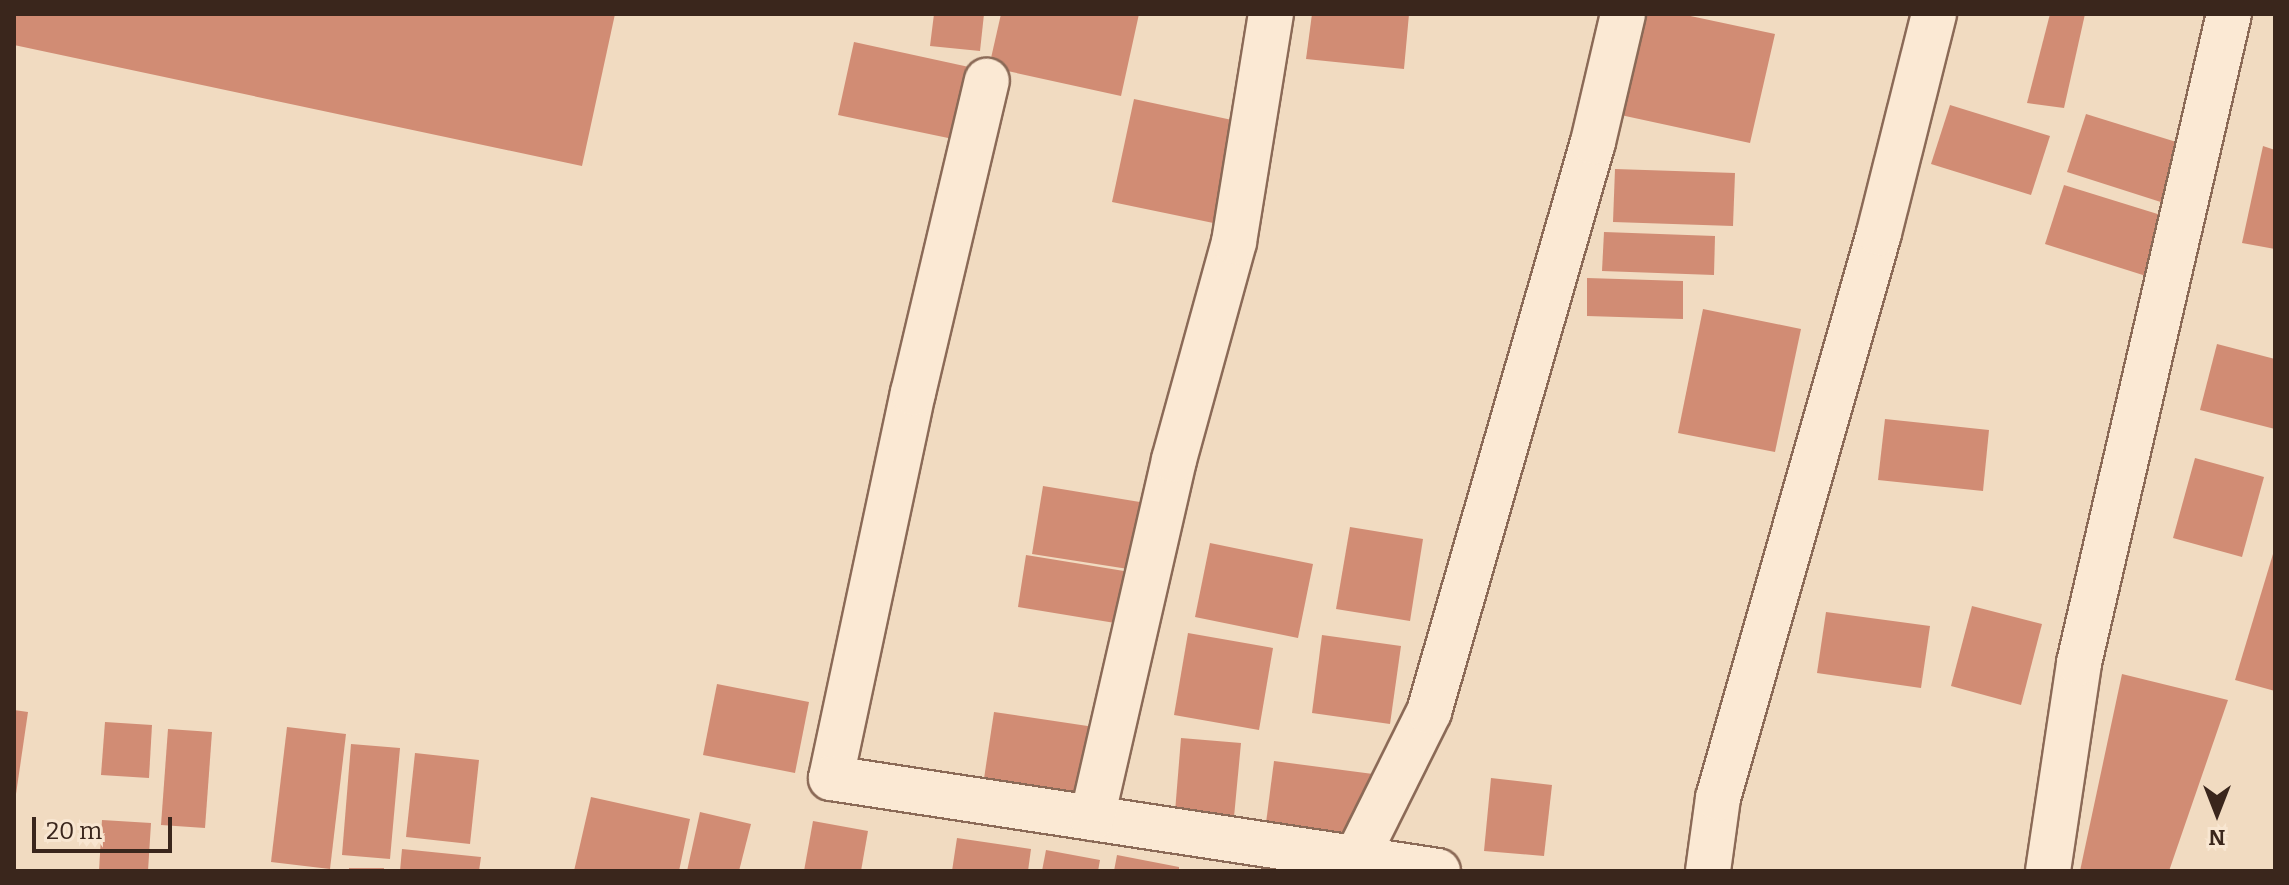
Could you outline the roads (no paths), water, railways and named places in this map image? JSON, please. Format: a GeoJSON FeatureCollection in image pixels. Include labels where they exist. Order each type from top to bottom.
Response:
{"type":"FeatureCollection","features":[{"type":"Feature","properties":{"kind":"street"},"geometry":{"type":"LineString","coordinates":[[1092,818],[1174,460],[1234,242],[1271,14]]}},
{"type":"Feature","properties":{"kind":"street"},"geometry":{"type":"LineString","coordinates":[[1352,866],[1429,712],[1593,142],[1623,14]]}},
{"type":"Feature","properties":{"kind":"street"},"geometry":{"type":"LineString","coordinates":[[1708,871],[1718,798],[1879,233],[1934,14]]}},
{"type":"Feature","properties":{"kind":"street"},"geometry":{"type":"LineString","coordinates":[[2048,871],[2079,663],[2229,14]]}},
{"type":"Feature","properties":{"kind":"street"},"geometry":{"type":"LineString","coordinates":[[987,81],[913,393],[831,778],[1092,818],[1352,866],[1438,871]]}}]}
